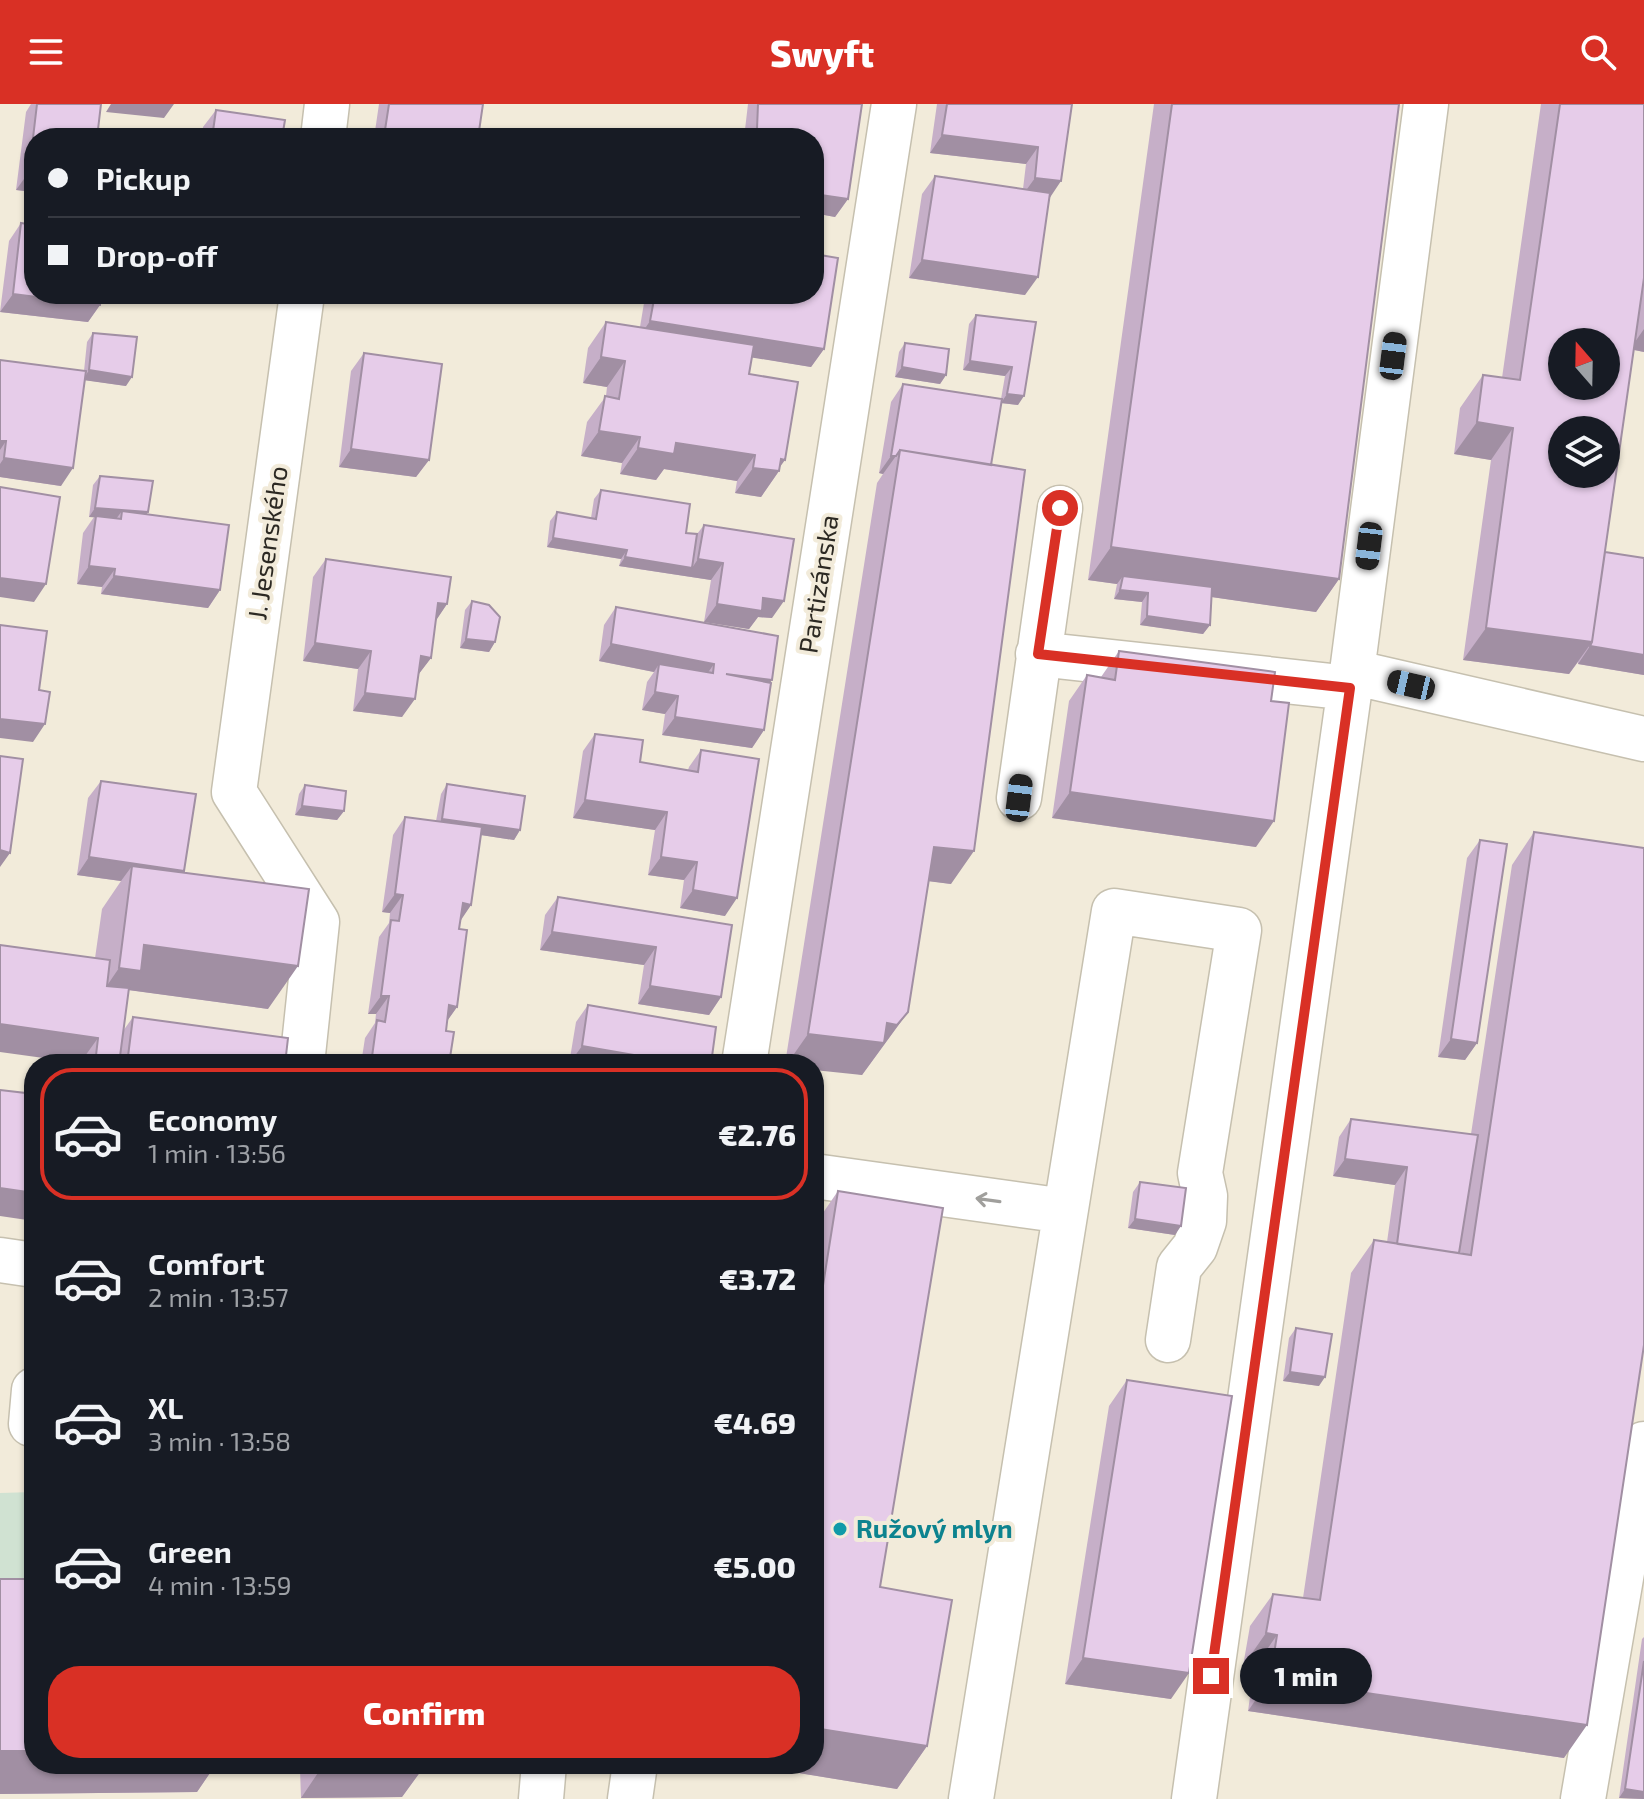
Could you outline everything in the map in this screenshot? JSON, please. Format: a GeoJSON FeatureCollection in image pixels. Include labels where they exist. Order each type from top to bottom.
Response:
{"type":"FeatureCollection","features":[{"type":"Feature","properties":{"kind":"street"},"geometry":{"type":"LineString","coordinates":[[324,128],[327,104]]}},
{"type":"Feature","properties":{"kind":"street","name":"Partizánska"},"geometry":{"type":"LineString","coordinates":[[746,1054],[894,104]]}},
{"type":"Feature","properties":{"kind":"street"},"geometry":{"type":"LineString","coordinates":[[1194,1799],[1351,680],[1426,104]]}},
{"type":"Feature","properties":{"kind":"street","name":"J. Jesenského"},"geometry":{"type":"LineString","coordinates":[[301,304],[234,792],[317,922],[303,1054]]}},
{"type":"Feature","properties":{"kind":"street"},"geometry":{"type":"LineString","coordinates":[[1019,798],[1060,508]]}},
{"type":"Feature","properties":{"kind":"street"},"geometry":{"type":"LineString","coordinates":[[1038,654],[1351,680],[1644,739]]}},
{"type":"Feature","properties":{"kind":"street"},"geometry":{"type":"LineString","coordinates":[[971,1799],[1114,911],[1239,930],[1200,1173],[1205,1196],[1204,1221],[1195,1247],[1179,1267],[1168,1340]]}},
{"type":"Feature","properties":{"kind":"street"},"geometry":{"type":"LineString","coordinates":[[824,1177],[1065,1211]]}},
{"type":"Feature","properties":{"kind":"street"},"geometry":{"type":"LineString","coordinates":[[0,1260],[24,1264]]}},
{"type":"Feature","properties":{"kind":"street"},"geometry":{"type":"LineString","coordinates":[[1583,1799],[1644,1444]]}},
{"type":"Feature","properties":{"kind":"street"},"geometry":{"type":"LineString","coordinates":[[541,1799],[543,1774]]}},
{"type":"Feature","properties":{"kind":"street"},"geometry":{"type":"LineString","coordinates":[[630,1799],[634,1774]]}},
{"type":"Feature","properties":{"kind":"green space"},"geometry":{"type":"Polygon","coordinates":[[[24,1492],[24,1630],[0,1622],[0,1493],[24,1492]]]}},
{"type":"Feature","properties":{"kind":"building"},"geometry":{"type":"Polygon","coordinates":[[[37,104],[101,104],[98,128],[34,128],[37,104]]]}},
{"type":"Feature","properties":{"kind":"building"},"geometry":{"type":"Polygon","coordinates":[[[389,104],[483,104],[479,128],[385,128],[389,104]]]}},
{"type":"Feature","properties":{"kind":"building"},"geometry":{"type":"Polygon","coordinates":[[[758,104],[862,104],[848,199],[824,195],[824,128],[757,128],[758,104]]]}},
{"type":"Feature","properties":{"kind":"building"},"geometry":{"type":"Polygon","coordinates":[[[947,104],[1072,104],[1061,181],[1035,178],[1038,147],[942,135],[947,104]]]}},
{"type":"Feature","properties":{"kind":"building"},"geometry":{"type":"Polygon","coordinates":[[[1172,104],[1399,104],[1339,579],[1111,547],[1172,104]]]}},
{"type":"Feature","properties":{"kind":"building"},"geometry":{"type":"Polygon","coordinates":[[[1560,104],[1644,104],[1644,278],[1620,446],[1620,416],[1548,416],[1548,488],[1614,488],[1592,642],[1486,628],[1513,428],[1477,422],[1483,375],[1520,380],[1560,104]]]}},
{"type":"Feature","properties":{"kind":"building"},"geometry":{"type":"Polygon","coordinates":[[[216,110],[285,120],[284,128],[213,128],[216,110]]]}},
{"type":"Feature","properties":{"kind":"building"},"geometry":{"type":"Polygon","coordinates":[[[935,176],[1050,193],[1038,277],[922,260],[935,176]]]}},
{"type":"Feature","properties":{"kind":"building"},"geometry":{"type":"Polygon","coordinates":[[[21,223],[24,223],[24,295],[13,294],[21,223]]]}},
{"type":"Feature","properties":{"kind":"building"},"geometry":{"type":"Polygon","coordinates":[[[824,256],[838,258],[824,349],[650,321],[653,304],[824,304],[824,256]]]}},
{"type":"Feature","properties":{"kind":"building"},"geometry":{"type":"Polygon","coordinates":[[[976,315],[1036,322],[1024,396],[1007,394],[1012,367],[970,361],[976,315]]]}},
{"type":"Feature","properties":{"kind":"building"},"geometry":{"type":"Polygon","coordinates":[[[606,322],[754,345],[749,374],[798,382],[785,460],[781,459],[779,471],[753,468],[755,455],[676,443],[674,454],[638,448],[640,437],[599,431],[605,396],[619,399],[625,361],[601,357],[606,322]]]}},
{"type":"Feature","properties":{"kind":"building"},"geometry":{"type":"Polygon","coordinates":[[[93,333],[137,337],[132,377],[89,370],[93,333]]]}},
{"type":"Feature","properties":{"kind":"building"},"geometry":{"type":"Polygon","coordinates":[[[905,343],[949,349],[946,375],[902,367],[905,343]]]}},
{"type":"Feature","properties":{"kind":"building"},"geometry":{"type":"Polygon","coordinates":[[[364,353],[442,364],[429,460],[351,449],[364,353]]]}},
{"type":"Feature","properties":{"kind":"building"},"geometry":{"type":"Polygon","coordinates":[[[0,360],[86,371],[73,468],[4,458],[6,441],[0,441],[0,360]]]}},
{"type":"Feature","properties":{"kind":"building"},"geometry":{"type":"Polygon","coordinates":[[[903,384],[1002,399],[991,465],[900,450],[896,456],[891,456],[903,384]]]}},
{"type":"Feature","properties":{"kind":"building"},"geometry":{"type":"Polygon","coordinates":[[[900,450],[1025,470],[974,851],[934,847],[908,1012],[897,1025],[887,1023],[884,1043],[808,1034],[900,450]]]}},
{"type":"Feature","properties":{"kind":"building"},"geometry":{"type":"Polygon","coordinates":[[[100,476],[153,481],[148,512],[95,508],[100,476]]]}},
{"type":"Feature","properties":{"kind":"building"},"geometry":{"type":"Polygon","coordinates":[[[0,487],[60,497],[46,584],[0,578],[0,487]]]}},
{"type":"Feature","properties":{"kind":"building"},"geometry":{"type":"Polygon","coordinates":[[[601,490],[690,504],[686,533],[697,534],[692,568],[625,557],[627,550],[553,538],[557,512],[596,519],[601,490]]]}},
{"type":"Feature","properties":{"kind":"building"},"geometry":{"type":"Polygon","coordinates":[[[122,511],[229,525],[220,590],[114,576],[115,569],[89,566],[96,516],[121,519],[122,511]]]}},
{"type":"Feature","properties":{"kind":"building"},"geometry":{"type":"Polygon","coordinates":[[[704,525],[794,539],[784,601],[763,598],[762,611],[717,604],[723,563],[698,559],[704,525]]]}},
{"type":"Feature","properties":{"kind":"building"},"geometry":{"type":"Polygon","coordinates":[[[1605,552],[1644,558],[1644,655],[1590,646],[1605,552]]]}},
{"type":"Feature","properties":{"kind":"building"},"geometry":{"type":"Polygon","coordinates":[[[326,559],[451,577],[447,604],[438,603],[431,658],[421,656],[415,699],[365,693],[371,651],[315,643],[326,559]]]}},
{"type":"Feature","properties":{"kind":"building"},"geometry":{"type":"Polygon","coordinates":[[[1123,576],[1212,587],[1210,625],[1147,616],[1148,593],[1120,590],[1123,576]]]}},
{"type":"Feature","properties":{"kind":"building"},"geometry":{"type":"Polygon","coordinates":[[[472,601],[489,605],[500,617],[495,642],[466,639],[472,601]]]}},
{"type":"Feature","properties":{"kind":"building"},"geometry":{"type":"Polygon","coordinates":[[[616,607],[778,636],[772,680],[726,674],[771,683],[764,730],[675,717],[678,696],[655,692],[659,664],[713,673],[714,664],[611,644],[616,607]]]}},
{"type":"Feature","properties":{"kind":"building"},"geometry":{"type":"Polygon","coordinates":[[[0,625],[47,631],[39,690],[50,692],[45,724],[0,719],[0,625]]]}},
{"type":"Feature","properties":{"kind":"building"},"geometry":{"type":"Polygon","coordinates":[[[1119,651],[1275,672],[1271,701],[1289,703],[1274,821],[1070,792],[1087,675],[1115,680],[1119,651]]]}},
{"type":"Feature","properties":{"kind":"building"},"geometry":{"type":"Polygon","coordinates":[[[595,734],[643,740],[640,762],[698,772],[701,750],[759,759],[737,898],[693,890],[697,862],[661,857],[667,812],[585,800],[595,734]]]}},
{"type":"Feature","properties":{"kind":"building"},"geometry":{"type":"Polygon","coordinates":[[[0,756],[23,759],[10,853],[0,850],[0,756]]]}},
{"type":"Feature","properties":{"kind":"building"},"geometry":{"type":"Polygon","coordinates":[[[101,781],[196,794],[184,871],[89,857],[101,781]]]}},
{"type":"Feature","properties":{"kind":"building"},"geometry":{"type":"Polygon","coordinates":[[[447,784],[525,796],[520,830],[442,819],[447,784]]]}},
{"type":"Feature","properties":{"kind":"building"},"geometry":{"type":"Polygon","coordinates":[[[305,785],[346,791],[344,811],[302,806],[305,785]]]}},
{"type":"Feature","properties":{"kind":"building"},"geometry":{"type":"Polygon","coordinates":[[[405,817],[482,827],[471,905],[463,903],[459,929],[467,930],[457,1007],[449,1005],[446,1031],[454,1032],[451,1054],[372,1054],[377,1020],[385,1022],[389,996],[381,996],[391,920],[399,921],[403,895],[395,894],[405,817]]]}},
{"type":"Feature","properties":{"kind":"building"},"geometry":{"type":"Polygon","coordinates":[[[1534,832],[1644,848],[1644,1345],[1587,1725],[1270,1679],[1277,1635],[1266,1633],[1273,1594],[1320,1600],[1374,1240],[1471,1255],[1534,832]]]}},
{"type":"Feature","properties":{"kind":"building"},"geometry":{"type":"Polygon","coordinates":[[[1480,840],[1507,844],[1477,1043],[1451,1039],[1480,840]]]}},
{"type":"Feature","properties":{"kind":"building"},"geometry":{"type":"Polygon","coordinates":[[[132,866],[309,889],[298,966],[144,945],[141,971],[119,968],[132,866]]]}},
{"type":"Feature","properties":{"kind":"building"},"geometry":{"type":"Polygon","coordinates":[[[558,897],[732,925],[721,997],[650,986],[656,947],[552,932],[558,897]]]}},
{"type":"Feature","properties":{"kind":"building"},"geometry":{"type":"Polygon","coordinates":[[[0,945],[110,960],[107,986],[129,988],[120,1054],[96,1054],[98,1038],[0,1024],[0,945]]]}},
{"type":"Feature","properties":{"kind":"building"},"geometry":{"type":"Polygon","coordinates":[[[588,1005],[716,1027],[712,1054],[628,1054],[582,1046],[588,1005]]]}},
{"type":"Feature","properties":{"kind":"building"},"geometry":{"type":"Polygon","coordinates":[[[133,1017],[288,1038],[286,1054],[128,1054],[133,1017]]]}},
{"type":"Feature","properties":{"kind":"building"},"geometry":{"type":"Polygon","coordinates":[[[0,1090],[24,1093],[24,1192],[0,1188],[0,1090]]]}},
{"type":"Feature","properties":{"kind":"building"},"geometry":{"type":"Polygon","coordinates":[[[1351,1119],[1478,1135],[1459,1253],[1397,1244],[1407,1167],[1345,1159],[1351,1119]]]}},
{"type":"Feature","properties":{"kind":"building"},"geometry":{"type":"Polygon","coordinates":[[[1140,1182],[1186,1188],[1181,1226],[1135,1219],[1140,1182]]]}},
{"type":"Feature","properties":{"kind":"building","name":"Ružový mlyn"},"geometry":{"type":"Polygon","coordinates":[[[838,1191],[943,1208],[880,1587],[952,1600],[927,1746],[824,1730],[824,1279],[838,1191]]]}},
{"type":"Feature","properties":{"kind":"building"},"geometry":{"type":"Polygon","coordinates":[[[1296,1328],[1332,1334],[1325,1377],[1290,1372],[1296,1328]]]}},
{"type":"Feature","properties":{"kind":"building"},"geometry":{"type":"Polygon","coordinates":[[[1127,1380],[1232,1396],[1189,1673],[1083,1658],[1127,1380]]]}},
{"type":"Feature","properties":{"kind":"building"},"geometry":{"type":"Polygon","coordinates":[[[0,1579],[24,1579],[24,1751],[0,1751],[0,1579]]]}},
{"type":"Feature","properties":{"kind":"building"},"geometry":{"type":"Polygon","coordinates":[[[1644,1661],[1644,1792],[1625,1789],[1644,1661]]]}},
{"type":"Feature","properties":{"kind":"place","name":"Ružový mlyn"},"geometry":{"type":"Point","coordinates":[840,1529]}},
{"type":"Feature","properties":{"kind":"route"},"geometry":{"type":"LineString","coordinates":[[1060,508],[1038,654],[1350,688],[1211,1676]]}}]}
